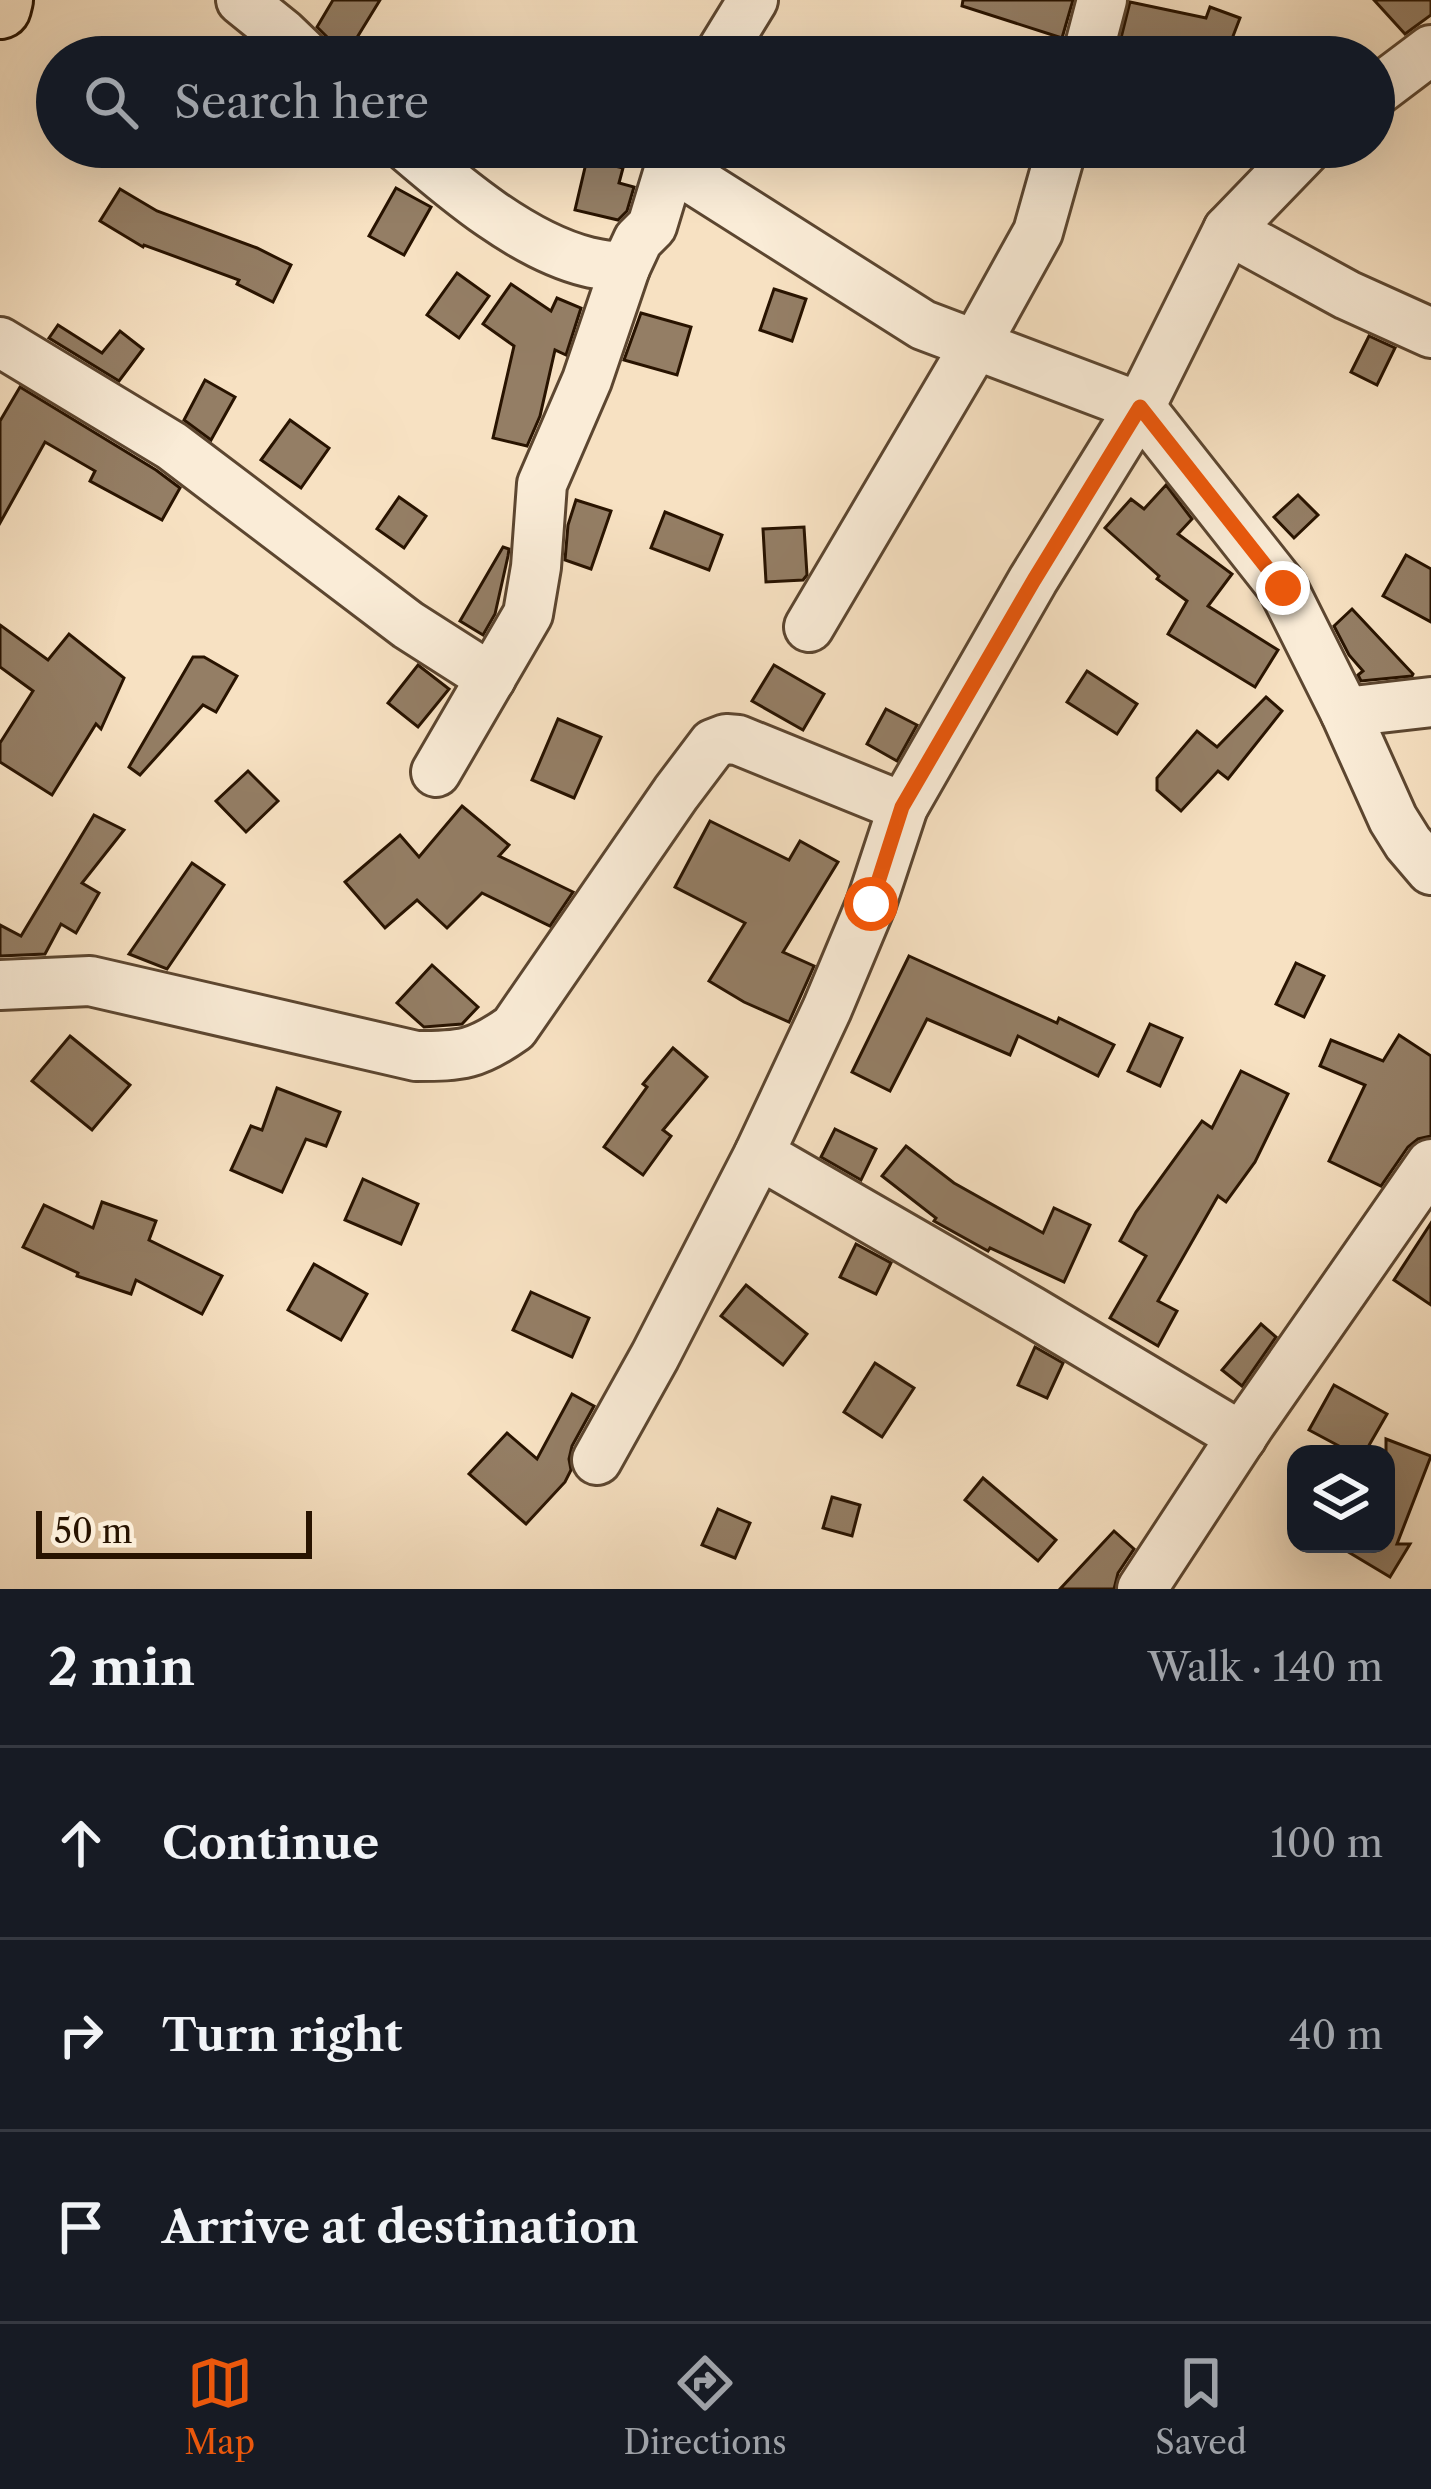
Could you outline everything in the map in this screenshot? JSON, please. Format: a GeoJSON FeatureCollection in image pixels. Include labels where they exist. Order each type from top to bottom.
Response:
{"type":"FeatureCollection","features":[{"type":"Feature","properties":{"kind":"street"},"geometry":{"type":"LineString","coordinates":[[241,0],[285,36]]}},
{"type":"Feature","properties":{"kind":"street"},"geometry":{"type":"LineString","coordinates":[[731,36],[753,0]]}},
{"type":"Feature","properties":{"kind":"street"},"geometry":{"type":"LineString","coordinates":[[1093,36],[1102,0]]}},
{"type":"Feature","properties":{"kind":"street"},"geometry":{"type":"LineString","coordinates":[[1395,77],[1431,50]]}},
{"type":"Feature","properties":{"kind":"street"},"geometry":{"type":"LineString","coordinates":[[434,168],[537,243],[586,262],[626,268]]}},
{"type":"Feature","properties":{"kind":"street"},"geometry":{"type":"LineString","coordinates":[[436,772],[528,614],[542,484],[587,380],[626,268],[638,240],[652,226],[670,168]]}},
{"type":"Feature","properties":{"kind":"street"},"geometry":{"type":"LineString","coordinates":[[692,168],[923,325],[1140,407],[1283,588],[1393,820],[1431,870]]}},
{"type":"Feature","properties":{"kind":"street"},"geometry":{"type":"LineString","coordinates":[[809,627],[1038,232],[1056,168]]}},
{"type":"Feature","properties":{"kind":"street"},"geometry":{"type":"LineString","coordinates":[[597,1460],[759,1154],[827,1009],[871,904],[902,807],[1140,407],[1228,230],[1288,168]]}},
{"type":"Feature","properties":{"kind":"street"},"geometry":{"type":"LineString","coordinates":[[1228,230],[1347,295],[1431,333]]}},
{"type":"Feature","properties":{"kind":"street"},"geometry":{"type":"LineString","coordinates":[[0,342],[172,446],[408,626],[491,678]]}},
{"type":"Feature","properties":{"kind":"street"},"geometry":{"type":"LineString","coordinates":[[1345,712],[1431,702]]}},
{"type":"Feature","properties":{"kind":"street"},"geometry":{"type":"LineString","coordinates":[[0,985],[90,981],[416,1056],[483,1050],[514,1028],[713,744],[738,740],[902,807]]}},
{"type":"Feature","properties":{"kind":"street"},"geometry":{"type":"LineString","coordinates":[[759,1154],[1242,1437]]}},
{"type":"Feature","properties":{"kind":"street"},"geometry":{"type":"LineString","coordinates":[[1142,1589],[1431,1164]]}},
{"type":"Feature","properties":{"kind":"building"},"geometry":{"type":"Polygon","coordinates":[[[333,0],[380,0],[358,36],[326,36],[317,27],[333,0]]]}},
{"type":"Feature","properties":{"kind":"building"},"geometry":{"type":"Polygon","coordinates":[[[963,0],[1073,0],[1063,36],[962,6],[963,0]]]}},
{"type":"Feature","properties":{"kind":"building"},"geometry":{"type":"Polygon","coordinates":[[[1374,0],[1431,0],[1431,15],[1405,34],[1374,0]]]}},
{"type":"Feature","properties":{"kind":"building"},"geometry":{"type":"Polygon","coordinates":[[[1130,2],[1206,18],[1210,7],[1240,18],[1233,36],[1122,36],[1130,2]]]}},
{"type":"Feature","properties":{"kind":"building"},"geometry":{"type":"Polygon","coordinates":[[[585,168],[623,168],[619,183],[634,187],[627,211],[618,220],[575,210],[585,168]]]}},
{"type":"Feature","properties":{"kind":"building"},"geometry":{"type":"Polygon","coordinates":[[[396,188],[431,207],[404,255],[369,236],[396,188]]]}},
{"type":"Feature","properties":{"kind":"building"},"geometry":{"type":"Polygon","coordinates":[[[120,189],[157,211],[291,265],[273,302],[237,284],[239,280],[143,247],[100,221],[120,189]]]}},
{"type":"Feature","properties":{"kind":"building"},"geometry":{"type":"Polygon","coordinates":[[[457,273],[489,296],[459,338],[427,315],[457,273]]]}},
{"type":"Feature","properties":{"kind":"building"},"geometry":{"type":"Polygon","coordinates":[[[511,284],[551,311],[557,298],[581,308],[566,355],[555,350],[540,416],[527,446],[493,438],[514,346],[483,324],[511,284]]]}},
{"type":"Feature","properties":{"kind":"building"},"geometry":{"type":"Polygon","coordinates":[[[774,289],[806,299],[792,341],[760,330],[774,289]]]}},
{"type":"Feature","properties":{"kind":"building"},"geometry":{"type":"Polygon","coordinates":[[[641,313],[691,327],[677,375],[624,360],[641,313]]]}},
{"type":"Feature","properties":{"kind":"building"},"geometry":{"type":"Polygon","coordinates":[[[58,325],[102,353],[120,331],[143,349],[119,381],[49,338],[58,325]]]}},
{"type":"Feature","properties":{"kind":"building"},"geometry":{"type":"Polygon","coordinates":[[[1369,336],[1395,348],[1377,385],[1351,372],[1369,336]]]}},
{"type":"Feature","properties":{"kind":"building"},"geometry":{"type":"Polygon","coordinates":[[[205,380],[235,397],[211,440],[184,420],[205,380]]]}},
{"type":"Feature","properties":{"kind":"building"},"geometry":{"type":"Polygon","coordinates":[[[20,387],[180,488],[162,520],[90,481],[95,471],[45,442],[0,523],[0,421],[20,387]]]}},
{"type":"Feature","properties":{"kind":"building"},"geometry":{"type":"Polygon","coordinates":[[[290,420],[329,448],[301,488],[261,460],[290,420]]]}},
{"type":"Feature","properties":{"kind":"building"},"geometry":{"type":"Polygon","coordinates":[[[1166,485],[1192,519],[1178,534],[1232,574],[1208,606],[1278,650],[1255,687],[1168,634],[1187,601],[1105,528],[1131,499],[1144,509],[1166,485]]]}},
{"type":"Feature","properties":{"kind":"building"},"geometry":{"type":"Polygon","coordinates":[[[1298,495],[1318,515],[1294,538],[1274,517],[1298,495]]]}},
{"type":"Feature","properties":{"kind":"building"},"geometry":{"type":"Polygon","coordinates":[[[399,497],[426,516],[404,548],[377,529],[399,497]]]}},
{"type":"Feature","properties":{"kind":"building"},"geometry":{"type":"Polygon","coordinates":[[[576,500],[611,511],[591,569],[565,560],[576,500]]]}},
{"type":"Feature","properties":{"kind":"building"},"geometry":{"type":"Polygon","coordinates":[[[665,512],[722,535],[709,570],[651,548],[665,512]]]}},
{"type":"Feature","properties":{"kind":"building"},"geometry":{"type":"Polygon","coordinates":[[[804,527],[807,575],[803,580],[766,582],[763,529],[804,527]]]}},
{"type":"Feature","properties":{"kind":"building"},"geometry":{"type":"Polygon","coordinates":[[[503,547],[509,549],[495,614],[483,635],[460,621],[503,547]]]}},
{"type":"Feature","properties":{"kind":"building"},"geometry":{"type":"Polygon","coordinates":[[[1406,555],[1431,569],[1431,622],[1383,596],[1406,555]]]}},
{"type":"Feature","properties":{"kind":"building"},"geometry":{"type":"Polygon","coordinates":[[[1352,609],[1412,676],[1361,681],[1358,675],[1363,671],[1334,626],[1352,609]]]}},
{"type":"Feature","properties":{"kind":"building"},"geometry":{"type":"Polygon","coordinates":[[[0,625],[48,660],[69,634],[124,678],[101,729],[96,724],[52,795],[0,762],[0,743],[33,691],[0,667],[0,625]]]}},
{"type":"Feature","properties":{"kind":"building"},"geometry":{"type":"Polygon","coordinates":[[[193,657],[204,657],[237,676],[216,712],[203,705],[140,775],[129,767],[193,657]]]}},
{"type":"Feature","properties":{"kind":"building"},"geometry":{"type":"Polygon","coordinates":[[[418,665],[449,689],[418,727],[388,703],[418,665]]]}},
{"type":"Feature","properties":{"kind":"building"},"geometry":{"type":"Polygon","coordinates":[[[774,665],[824,694],[803,730],[752,701],[774,665]]]}},
{"type":"Feature","properties":{"kind":"building"},"geometry":{"type":"Polygon","coordinates":[[[1087,671],[1137,704],[1117,734],[1067,702],[1087,671]]]}},
{"type":"Feature","properties":{"kind":"building"},"geometry":{"type":"Polygon","coordinates":[[[1266,697],[1282,711],[1228,779],[1218,771],[1181,811],[1157,790],[1157,778],[1197,731],[1217,747],[1266,697]]]}},
{"type":"Feature","properties":{"kind":"building"},"geometry":{"type":"Polygon","coordinates":[[[886,709],[917,725],[897,761],[867,744],[886,709]]]}},
{"type":"Feature","properties":{"kind":"building"},"geometry":{"type":"Polygon","coordinates":[[[558,719],[601,737],[574,798],[532,780],[558,719]]]}},
{"type":"Feature","properties":{"kind":"building"},"geometry":{"type":"Polygon","coordinates":[[[248,771],[278,801],[246,832],[216,801],[248,771]]]}},
{"type":"Feature","properties":{"kind":"building"},"geometry":{"type":"Polygon","coordinates":[[[462,806],[509,845],[499,856],[573,892],[550,926],[482,893],[447,928],[417,900],[385,928],[345,882],[400,835],[419,857],[462,806]]]}},
{"type":"Feature","properties":{"kind":"building"},"geometry":{"type":"Polygon","coordinates":[[[94,815],[124,830],[82,883],[99,893],[76,933],[61,924],[45,954],[0,956],[0,925],[21,936],[94,815]]]}},
{"type":"Feature","properties":{"kind":"building"},"geometry":{"type":"Polygon","coordinates":[[[710,821],[789,860],[800,841],[838,862],[783,952],[814,966],[789,1022],[709,981],[745,923],[675,887],[710,821]]]}},
{"type":"Feature","properties":{"kind":"building"},"geometry":{"type":"Polygon","coordinates":[[[192,863],[224,885],[167,969],[129,954],[192,863]]]}},
{"type":"Feature","properties":{"kind":"building"},"geometry":{"type":"Polygon","coordinates":[[[909,956],[1114,1045],[1098,1076],[1018,1036],[1010,1055],[927,1019],[890,1091],[852,1072],[909,956]]]}},
{"type":"Feature","properties":{"kind":"building"},"geometry":{"type":"Polygon","coordinates":[[[1296,963],[1324,976],[1304,1017],[1276,1004],[1296,963]]]}},
{"type":"Feature","properties":{"kind":"building"},"geometry":{"type":"Polygon","coordinates":[[[432,965],[478,1007],[462,1024],[424,1027],[397,1003],[432,965]]]}},
{"type":"Feature","properties":{"kind":"building"},"geometry":{"type":"Polygon","coordinates":[[[1150,1024],[1182,1038],[1160,1086],[1128,1071],[1150,1024]]]}},
{"type":"Feature","properties":{"kind":"building"},"geometry":{"type":"Polygon","coordinates":[[[1399,1035],[1431,1056],[1431,1136],[1408,1147],[1381,1186],[1329,1161],[1365,1085],[1320,1066],[1331,1040],[1383,1061],[1399,1035]]]}},
{"type":"Feature","properties":{"kind":"building"},"geometry":{"type":"Polygon","coordinates":[[[70,1036],[130,1085],[92,1130],[32,1081],[70,1036]]]}},
{"type":"Feature","properties":{"kind":"building"},"geometry":{"type":"Polygon","coordinates":[[[673,1048],[707,1077],[663,1130],[671,1136],[643,1175],[604,1147],[647,1087],[643,1084],[673,1048]]]}},
{"type":"Feature","properties":{"kind":"building"},"geometry":{"type":"Polygon","coordinates":[[[1241,1071],[1288,1094],[1255,1162],[1226,1202],[1218,1196],[1158,1301],[1177,1311],[1158,1346],[1110,1318],[1146,1256],[1120,1241],[1202,1121],[1212,1128],[1241,1071]]]}},
{"type":"Feature","properties":{"kind":"building"},"geometry":{"type":"Polygon","coordinates":[[[277,1088],[340,1112],[326,1146],[306,1139],[282,1192],[231,1170],[251,1126],[262,1130],[277,1088]]]}},
{"type":"Feature","properties":{"kind":"building"},"geometry":{"type":"Polygon","coordinates":[[[835,1129],[876,1149],[861,1180],[821,1157],[835,1129]]]}},
{"type":"Feature","properties":{"kind":"building"},"geometry":{"type":"Polygon","coordinates":[[[906,1146],[954,1183],[1043,1233],[1054,1208],[1090,1225],[1064,1282],[988,1251],[934,1221],[882,1176],[906,1146]]]}},
{"type":"Feature","properties":{"kind":"building"},"geometry":{"type":"Polygon","coordinates":[[[363,1179],[418,1204],[401,1244],[345,1220],[363,1179]]]}},
{"type":"Feature","properties":{"kind":"building"},"geometry":{"type":"Polygon","coordinates":[[[102,1202],[156,1221],[149,1240],[222,1276],[202,1314],[136,1280],[131,1294],[77,1276],[23,1247],[44,1205],[93,1228],[102,1202]]]}},
{"type":"Feature","properties":{"kind":"building"},"geometry":{"type":"Polygon","coordinates":[[[1431,1223],[1431,1305],[1394,1280],[1431,1223]]]}},
{"type":"Feature","properties":{"kind":"building"},"geometry":{"type":"Polygon","coordinates":[[[856,1244],[891,1263],[876,1294],[840,1277],[856,1244]]]}},
{"type":"Feature","properties":{"kind":"building"},"geometry":{"type":"Polygon","coordinates":[[[314,1264],[367,1294],[341,1340],[288,1310],[314,1264]]]}},
{"type":"Feature","properties":{"kind":"building"},"geometry":{"type":"Polygon","coordinates":[[[746,1285],[807,1334],[783,1365],[721,1316],[746,1285]]]}},
{"type":"Feature","properties":{"kind":"building"},"geometry":{"type":"Polygon","coordinates":[[[531,1292],[589,1318],[572,1357],[513,1330],[531,1292]]]}},
{"type":"Feature","properties":{"kind":"building"},"geometry":{"type":"Polygon","coordinates":[[[1261,1324],[1276,1337],[1242,1386],[1222,1370],[1261,1324]]]}},
{"type":"Feature","properties":{"kind":"building"},"geometry":{"type":"Polygon","coordinates":[[[1035,1347],[1063,1363],[1047,1398],[1018,1385],[1035,1347]]]}},
{"type":"Feature","properties":{"kind":"building"},"geometry":{"type":"Polygon","coordinates":[[[875,1363],[914,1388],[882,1437],[844,1412],[875,1363]]]}},
{"type":"Feature","properties":{"kind":"building"},"geometry":{"type":"Polygon","coordinates":[[[1334,1385],[1387,1414],[1369,1445],[1337,1445],[1309,1430],[1334,1385]]]}},
{"type":"Feature","properties":{"kind":"building"},"geometry":{"type":"Polygon","coordinates":[[[572,1394],[594,1406],[572,1446],[565,1482],[526,1524],[469,1474],[507,1433],[537,1459],[572,1394]]]}},
{"type":"Feature","properties":{"kind":"building"},"geometry":{"type":"Polygon","coordinates":[[[1386,1439],[1431,1456],[1397,1544],[1410,1544],[1390,1577],[1350,1553],[1395,1553],[1395,1445],[1386,1445],[1386,1439]]]}},
{"type":"Feature","properties":{"kind":"building"},"geometry":{"type":"Polygon","coordinates":[[[983,1478],[1056,1540],[1038,1561],[965,1500],[983,1478]]]}},
{"type":"Feature","properties":{"kind":"building"},"geometry":{"type":"Polygon","coordinates":[[[832,1497],[860,1505],[852,1536],[823,1528],[832,1497]]]}},
{"type":"Feature","properties":{"kind":"building"},"geometry":{"type":"Polygon","coordinates":[[[718,1509],[750,1523],[735,1558],[702,1545],[718,1509]]]}},
{"type":"Feature","properties":{"kind":"building"},"geometry":{"type":"Polygon","coordinates":[[[1114,1531],[1134,1549],[1114,1589],[1060,1589],[1114,1531]]]}},
{"type":"Feature","properties":{"kind":"route"},"geometry":{"type":"LineString","coordinates":[[871,904],[902,807],[1140,407],[1283,588]]}}]}
